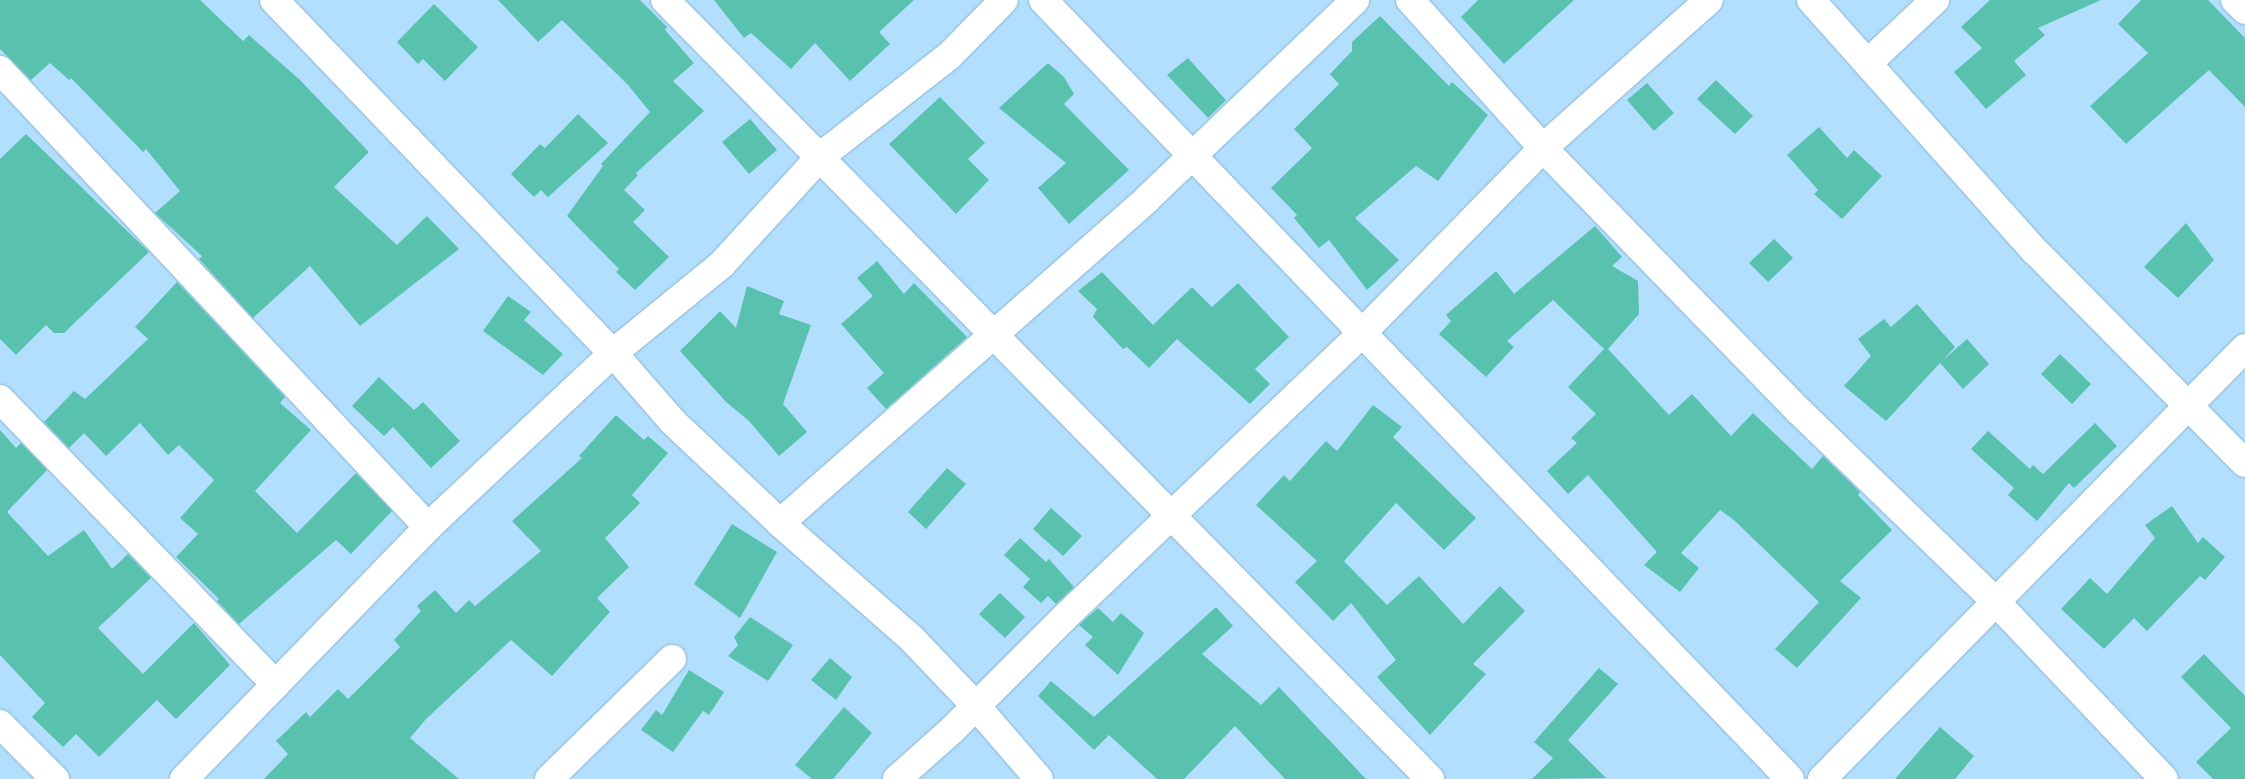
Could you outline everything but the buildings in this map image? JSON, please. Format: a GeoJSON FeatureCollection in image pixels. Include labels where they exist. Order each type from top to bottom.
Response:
{"type":"FeatureCollection","features":[{"type":"Feature","properties":{"kind":"street"},"geometry":{"type":"LineString","coordinates":[[274,0],[613,353],[673,422],[780,523],[911,638],[976,706],[1039,779]]}},
{"type":"Feature","properties":{"kind":"street"},"geometry":{"type":"LineString","coordinates":[[665,0],[994,332],[1170,516],[1430,779]]}},
{"type":"Feature","properties":{"kind":"street"},"geometry":{"type":"LineString","coordinates":[[184,779],[428,527],[613,353],[722,264],[821,156],[949,56],[1004,0]]}},
{"type":"Feature","properties":{"kind":"street"},"geometry":{"type":"LineString","coordinates":[[1043,0],[1194,155],[1790,779]]}},
{"type":"Feature","properties":{"kind":"street"},"geometry":{"type":"LineString","coordinates":[[780,523],[1194,155],[1354,0]]}},
{"type":"Feature","properties":{"kind":"street"},"geometry":{"type":"LineString","coordinates":[[1410,0],[1543,148],[1800,412],[1994,601],[2164,779]]}},
{"type":"Feature","properties":{"kind":"street"},"geometry":{"type":"LineString","coordinates":[[897,779],[976,706],[1170,516],[1362,333],[1543,148],[1709,0]]}},
{"type":"Feature","properties":{"kind":"street"},"geometry":{"type":"LineString","coordinates":[[1811,0],[1869,62],[2035,251],[2245,464]]}},
{"type":"Feature","properties":{"kind":"street"},"geometry":{"type":"LineString","coordinates":[[1869,62],[1935,0]]}},
{"type":"Feature","properties":{"kind":"street"},"geometry":{"type":"LineString","coordinates":[[2235,0],[2245,10]]}},
{"type":"Feature","properties":{"kind":"street"},"geometry":{"type":"LineString","coordinates":[[0,70],[428,527]]}},
{"type":"Feature","properties":{"kind":"street"},"geometry":{"type":"LineString","coordinates":[[1822,779],[1994,601],[2189,407],[2245,348]]}},
{"type":"Feature","properties":{"kind":"street"},"geometry":{"type":"LineString","coordinates":[[0,399],[276,686]]}},
{"type":"Feature","properties":{"kind":"street"},"geometry":{"type":"LineString","coordinates":[[549,779],[672,659]]}},
{"type":"Feature","properties":{"kind":"street"},"geometry":{"type":"LineString","coordinates":[[0,724],[54,779]]}}]}
